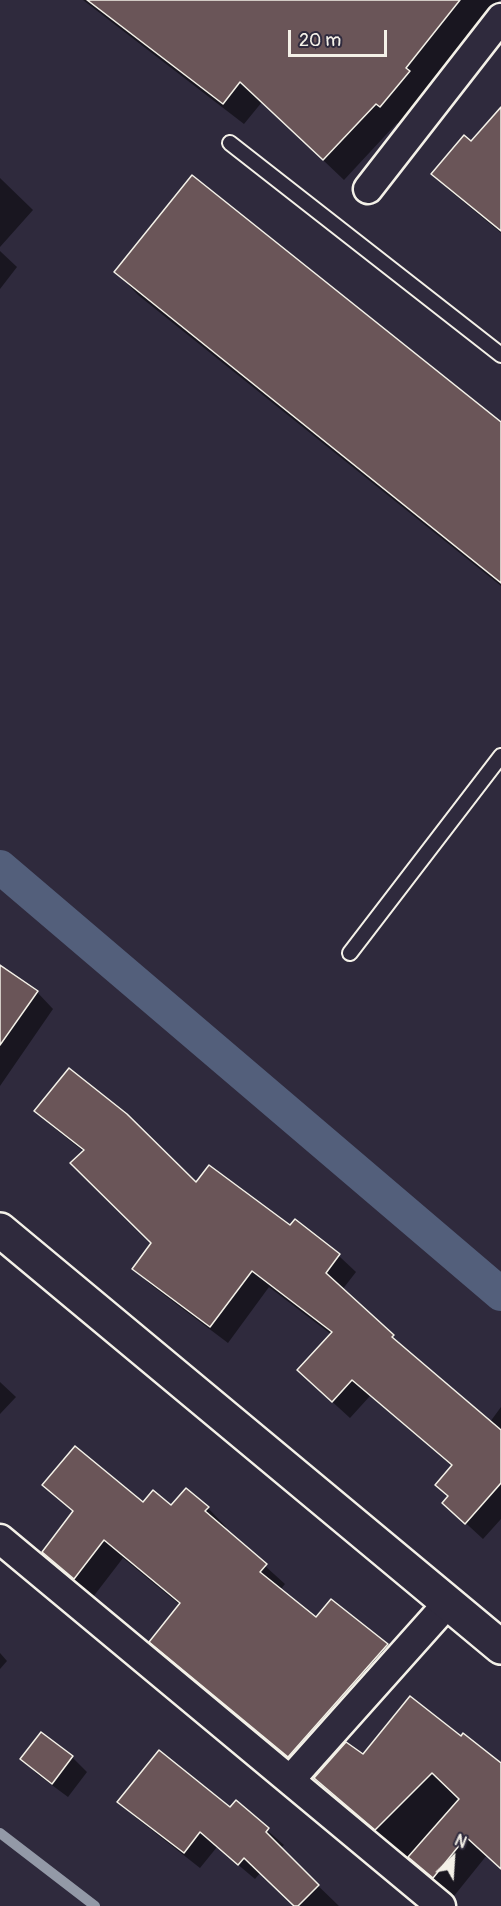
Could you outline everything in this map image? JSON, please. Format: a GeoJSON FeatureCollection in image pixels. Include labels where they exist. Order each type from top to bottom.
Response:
{"type":"FeatureCollection","features":[{"type":"Feature","properties":{"kind":"main road"},"geometry":{"type":"LineString","coordinates":[[0,1230],[501,1647]]}},
{"type":"Feature","properties":{"kind":"street"},"geometry":{"type":"LineString","coordinates":[[368,189],[501,18]]}},
{"type":"Feature","properties":{"kind":"street"},"geometry":{"type":"LineString","coordinates":[[0,1539],[441,1906]]}},
{"type":"Feature","properties":{"kind":"street"},"geometry":{"type":"LineString","coordinates":[[290,1780],[448,1603]]}},
{"type":"Feature","properties":{"kind":"lane"},"geometry":{"type":"LineString","coordinates":[[230,143],[501,354]]}},
{"type":"Feature","properties":{"kind":"lane"},"geometry":{"type":"LineString","coordinates":[[350,953],[501,756]]}},
{"type":"Feature","properties":{"kind":"building"},"geometry":{"type":"Polygon","coordinates":[[[87,0],[460,0],[406,68],[410,71],[380,107],[376,104],[323,160],[240,82],[223,104],[87,0]]]}},
{"type":"Feature","properties":{"kind":"building"},"geometry":{"type":"Polygon","coordinates":[[[501,107],[501,231],[431,174],[464,135],[471,141],[501,107]]]}},
{"type":"Feature","properties":{"kind":"building"},"geometry":{"type":"Polygon","coordinates":[[[192,175],[501,422],[501,583],[114,272],[192,175]]]}},
{"type":"Feature","properties":{"kind":"building"},"geometry":{"type":"Polygon","coordinates":[[[0,965],[38,991],[0,1045],[0,965]]]}},
{"type":"Feature","properties":{"kind":"building"},"geometry":{"type":"Polygon","coordinates":[[[69,1068],[127,1114],[196,1182],[209,1165],[290,1225],[295,1219],[340,1254],[326,1273],[394,1335],[392,1337],[501,1430],[501,1483],[465,1524],[442,1503],[448,1496],[435,1485],[452,1465],[352,1380],[332,1402],[297,1370],[332,1332],[252,1271],[210,1327],[132,1269],[151,1243],[70,1163],[84,1150],[34,1111],[69,1068]]]}},
{"type":"Feature","properties":{"kind":"building"},"geometry":{"type":"Polygon","coordinates":[[[75,1446],[143,1502],[153,1490],[171,1505],[186,1488],[209,1507],[205,1511],[267,1564],[260,1572],[316,1617],[331,1599],[388,1644],[288,1757],[149,1642],[180,1603],[104,1540],[74,1579],[42,1552],[73,1511],[42,1485],[75,1446]]]}},
{"type":"Feature","properties":{"kind":"building"},"geometry":{"type":"Polygon","coordinates":[[[410,1696],[461,1736],[463,1733],[501,1763],[501,1869],[466,1837],[433,1878],[408,1857],[459,1799],[432,1773],[375,1830],[314,1778],[346,1742],[363,1754],[410,1696]]]}},
{"type":"Feature","properties":{"kind":"building"},"geometry":{"type":"Polygon","coordinates":[[[41,1732],[73,1756],[52,1784],[20,1759],[41,1732]]]}},
{"type":"Feature","properties":{"kind":"building"},"geometry":{"type":"Polygon","coordinates":[[[159,1750],[230,1807],[236,1800],[269,1828],[266,1832],[319,1885],[298,1906],[294,1906],[244,1858],[238,1865],[200,1832],[184,1853],[117,1802],[159,1750]]]}},
{"type":"Feature","properties":{"kind":"waterway"},"geometry":{"type":"LineString","coordinates":[[0,867],[501,1294]]}},
{"type":"Feature","properties":{"kind":"waterway"},"geometry":{"type":"LineString","coordinates":[[0,1833],[95,1906]]}}]}
